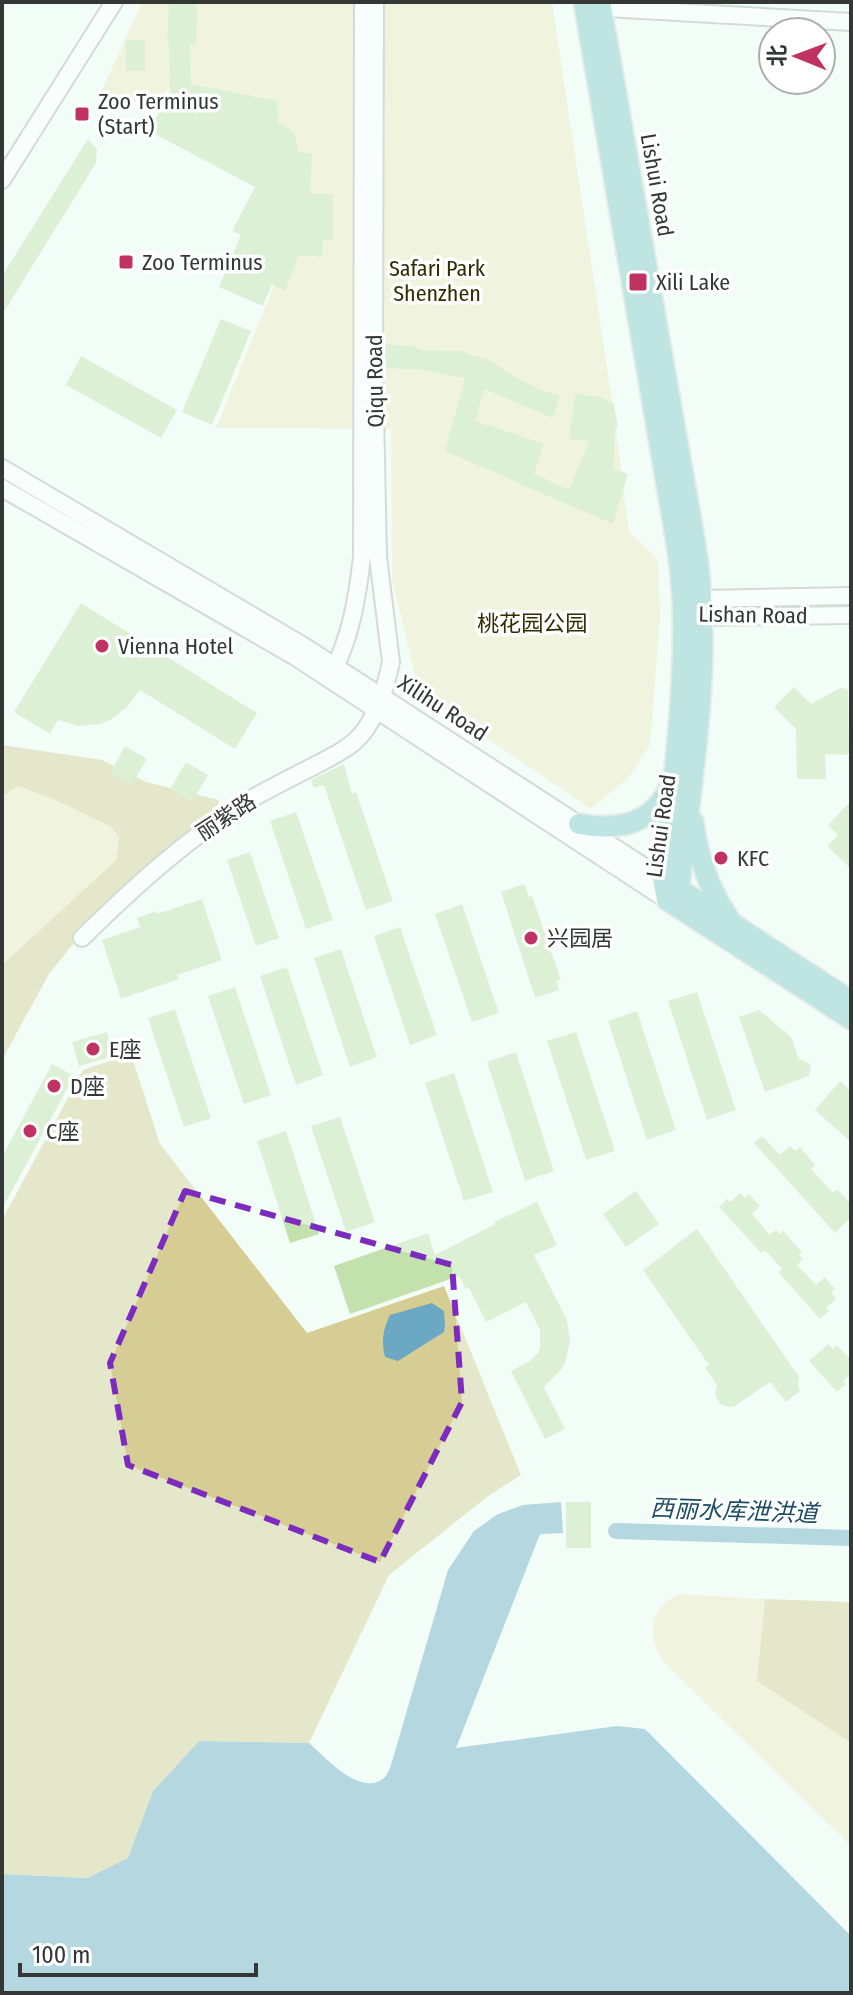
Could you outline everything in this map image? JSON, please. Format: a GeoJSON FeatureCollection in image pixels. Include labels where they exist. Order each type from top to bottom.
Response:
{"type":"FeatureCollection","features":[{"type":"Feature","properties":{"kind":"main road","name":"Lishui Road"},"geometry":{"type":"LineString","coordinates":[[593,5],[677,545],[696,609],[703,650],[682,784],[670,889]]}},
{"type":"Feature","properties":{"kind":"main road"},"geometry":{"type":"LineString","coordinates":[[579,824],[618,827],[639,819],[682,784],[700,859],[717,901],[732,924]]}},
{"type":"Feature","properties":{"kind":"main road","name":"Xilihu Road"},"geometry":{"type":"LineString","coordinates":[[670,889],[732,924],[851,1001]]}},
{"type":"Feature","properties":{"kind":"main road","name":"Xilihu Road"},"geometry":{"type":"LineString","coordinates":[[670,889],[851,1019]]}},
{"type":"Feature","properties":{"kind":"street"},"geometry":{"type":"LineString","coordinates":[[2,180],[114,2]]}},
{"type":"Feature","properties":{"kind":"street","name":"Qiqu Road"},"geometry":{"type":"LineString","coordinates":[[363,2],[370,557],[391,662],[378,703]]}},
{"type":"Feature","properties":{"kind":"street","name":"Qiqu Road"},"geometry":{"type":"LineString","coordinates":[[332,673],[354,614],[370,557],[375,2]]}},
{"type":"Feature","properties":{"kind":"street"},"geometry":{"type":"LineString","coordinates":[[593,5],[851,22]]}},
{"type":"Feature","properties":{"kind":"street","name":"Xilihu Road"},"geometry":{"type":"LineString","coordinates":[[2,468],[332,673],[670,889]]}},
{"type":"Feature","properties":{"kind":"street","name":"Xilihu Road"},"geometry":{"type":"LineString","coordinates":[[2,488],[294,656],[332,673]]}},
{"type":"Feature","properties":{"kind":"street","name":"Lishan Road"},"geometry":{"type":"LineString","coordinates":[[696,609],[851,596]]}},
{"type":"Feature","properties":{"kind":"street","name":"Lishan Road"},"geometry":{"type":"LineString","coordinates":[[696,609],[851,615]]}},
{"type":"Feature","properties":{"kind":"street","name":"Xilihu Road"},"geometry":{"type":"LineString","coordinates":[[378,703],[579,824],[670,889]]}},
{"type":"Feature","properties":{"kind":"street","name":"丽紫路"},"geometry":{"type":"LineString","coordinates":[[82,938],[161,863],[202,831],[246,802],[347,748],[362,734],[378,703]]}},
{"type":"Feature","properties":{"kind":"highlighted area"},"geometry":{"type":"Polygon","coordinates":[[[185,1191],[452,1265],[462,1402],[380,1562],[128,1465],[110,1363],[185,1191]]]}},
{"type":"Feature","properties":{"kind":"green space","name":"Safari Park Shenzhen"},"geometry":{"type":"Polygon","coordinates":[[[142,2],[552,2],[629,532],[658,559],[660,616],[650,745],[629,777],[591,809],[419,692],[392,579],[391,429],[216,428],[285,259],[282,143],[170,85],[159,105],[99,97],[142,2]]]}},
{"type":"Feature","properties":{"kind":"green space"},"geometry":{"type":"Polygon","coordinates":[[[18,786],[110,826],[119,836],[116,860],[2,965],[2,797],[18,786]]]}},
{"type":"Feature","properties":{"kind":"green space"},"geometry":{"type":"Polygon","coordinates":[[[680,1594],[765,1599],[758,1681],[851,1743],[851,1846],[664,1662],[654,1642],[653,1623],[661,1607],[680,1594]]]}},
{"type":"Feature","properties":{"kind":"shaded area"},"geometry":{"type":"Polygon","coordinates":[[[2,745],[102,760],[146,782],[219,800],[217,814],[85,929],[49,974],[2,1060],[2,965],[116,860],[119,837],[110,826],[18,786],[2,797],[2,745]]]}},
{"type":"Feature","properties":{"kind":"shaded area"},"geometry":{"type":"Polygon","coordinates":[[[131,1054],[160,1144],[307,1333],[444,1286],[521,1475],[487,1497],[389,1575],[309,1743],[199,1741],[153,1791],[129,1858],[87,1878],[2,1874],[2,1220],[83,1070],[131,1054]]]}},
{"type":"Feature","properties":{"kind":"shaded area"},"geometry":{"type":"Polygon","coordinates":[[[765,1599],[851,1602],[851,1743],[757,1681],[765,1599]]]}},
{"type":"Feature","properties":{"kind":"water"},"geometry":{"type":"Polygon","coordinates":[[[432,1303],[444,1311],[444,1332],[398,1361],[385,1357],[383,1336],[390,1315],[432,1303]]]}},
{"type":"Feature","properties":{"kind":"water"},"geometry":{"type":"Polygon","coordinates":[[[561,1502],[563,1533],[540,1534],[456,1748],[617,1726],[645,1729],[851,1936],[851,1993],[2,1993],[2,1874],[87,1878],[128,1858],[153,1791],[199,1741],[309,1743],[355,1780],[376,1782],[385,1777],[391,1766],[448,1570],[474,1531],[498,1514],[523,1505],[561,1502]]]}},
{"type":"Feature","properties":{"kind":"building"},"geometry":{"type":"Polygon","coordinates":[[[169,2],[197,2],[196,44],[190,44],[191,84],[277,101],[278,122],[293,131],[298,152],[312,153],[310,194],[333,194],[333,241],[323,240],[322,257],[299,255],[285,291],[272,284],[263,306],[219,287],[241,235],[232,231],[255,187],[149,131],[170,92],[167,43],[169,2]]]}},
{"type":"Feature","properties":{"kind":"building"},"geometry":{"type":"Polygon","coordinates":[[[126,40],[145,40],[145,71],[126,71],[126,40]]]}},
{"type":"Feature","properties":{"kind":"building"},"geometry":{"type":"Polygon","coordinates":[[[88,139],[97,149],[96,163],[2,315],[2,276],[88,139]]]}},
{"type":"Feature","properties":{"kind":"building"},"geometry":{"type":"Polygon","coordinates":[[[221,319],[251,331],[212,425],[182,412],[221,319]]]}},
{"type":"Feature","properties":{"kind":"building"},"geometry":{"type":"Polygon","coordinates":[[[385,344],[461,351],[485,358],[523,381],[560,396],[553,418],[484,389],[476,421],[544,444],[534,474],[569,490],[589,441],[569,439],[575,394],[601,397],[614,404],[618,428],[615,428],[614,469],[628,474],[613,524],[445,451],[465,378],[422,370],[385,368],[385,344]]]}},
{"type":"Feature","properties":{"kind":"building"},"geometry":{"type":"Polygon","coordinates":[[[81,356],[177,410],[161,438],[66,385],[81,356]]]}},
{"type":"Feature","properties":{"kind":"building","name":"Vienna Hotel"},"geometry":{"type":"Polygon","coordinates":[[[81,603],[257,713],[235,749],[140,690],[127,707],[110,720],[79,726],[58,720],[50,734],[14,712],[81,603]]]}},
{"type":"Feature","properties":{"kind":"building"},"geometry":{"type":"Polygon","coordinates":[[[794,687],[811,704],[840,688],[848,690],[849,753],[825,754],[826,779],[797,779],[796,729],[774,707],[794,687]]]}},
{"type":"Feature","properties":{"kind":"building"},"geometry":{"type":"Polygon","coordinates":[[[125,746],[147,759],[131,786],[110,773],[125,746]]]}},
{"type":"Feature","properties":{"kind":"building"},"geometry":{"type":"Polygon","coordinates":[[[186,762],[208,775],[192,802],[170,789],[186,762]]]}},
{"type":"Feature","properties":{"kind":"building"},"geometry":{"type":"Polygon","coordinates":[[[344,764],[352,794],[356,792],[393,901],[366,910],[324,785],[314,788],[311,780],[344,764]]]}},
{"type":"Feature","properties":{"kind":"building"},"geometry":{"type":"Polygon","coordinates":[[[851,801],[851,869],[827,846],[838,835],[828,825],[851,801]]]}},
{"type":"Feature","properties":{"kind":"building"},"geometry":{"type":"Polygon","coordinates":[[[296,812],[333,920],[306,929],[270,821],[296,812]]]}},
{"type":"Feature","properties":{"kind":"building"},"geometry":{"type":"Polygon","coordinates":[[[250,852],[279,938],[256,946],[227,860],[250,852]]]}},
{"type":"Feature","properties":{"kind":"building","name":"兴园居"},"geometry":{"type":"Polygon","coordinates":[[[524,884],[529,897],[532,896],[561,980],[556,981],[559,990],[535,998],[501,892],[524,884]]]}},
{"type":"Feature","properties":{"kind":"building"},"geometry":{"type":"Polygon","coordinates":[[[202,899],[222,960],[121,999],[102,940],[140,927],[137,918],[202,899]]]}},
{"type":"Feature","properties":{"kind":"building"},"geometry":{"type":"Polygon","coordinates":[[[462,904],[499,1013],[472,1022],[435,914],[462,904]]]}},
{"type":"Feature","properties":{"kind":"building"},"geometry":{"type":"Polygon","coordinates":[[[400,927],[437,1035],[410,1045],[374,936],[400,927]]]}},
{"type":"Feature","properties":{"kind":"building"},"geometry":{"type":"Polygon","coordinates":[[[341,949],[377,1057],[350,1067],[314,958],[341,949]]]}},
{"type":"Feature","properties":{"kind":"building"},"geometry":{"type":"Polygon","coordinates":[[[287,967],[323,1075],[296,1085],[260,976],[287,967]]]}},
{"type":"Feature","properties":{"kind":"building"},"geometry":{"type":"Polygon","coordinates":[[[235,987],[271,1095],[244,1104],[208,996],[235,987]]]}},
{"type":"Feature","properties":{"kind":"building"},"geometry":{"type":"Polygon","coordinates":[[[697,992],[736,1110],[707,1120],[668,1001],[697,992]]]}},
{"type":"Feature","properties":{"kind":"building"},"geometry":{"type":"Polygon","coordinates":[[[175,1009],[211,1118],[184,1127],[148,1018],[175,1009]]]}},
{"type":"Feature","properties":{"kind":"building"},"geometry":{"type":"Polygon","coordinates":[[[759,1010],[791,1037],[799,1059],[811,1067],[809,1076],[765,1092],[739,1017],[759,1010]]]}},
{"type":"Feature","properties":{"kind":"building"},"geometry":{"type":"Polygon","coordinates":[[[637,1011],[676,1130],[647,1140],[608,1021],[637,1011]]]}},
{"type":"Feature","properties":{"kind":"building","name":"E座"},"geometry":{"type":"Polygon","coordinates":[[[107,1032],[113,1056],[79,1066],[72,1042],[107,1032]]]}},
{"type":"Feature","properties":{"kind":"building"},"geometry":{"type":"Polygon","coordinates":[[[576,1032],[615,1151],[586,1160],[547,1041],[576,1032]]]}},
{"type":"Feature","properties":{"kind":"building"},"geometry":{"type":"Polygon","coordinates":[[[516,1052],[554,1171],[525,1181],[487,1062],[516,1052]]]}},
{"type":"Feature","properties":{"kind":"building"},"geometry":{"type":"Polygon","coordinates":[[[52,1064],[74,1076],[2,1209],[2,1157],[52,1064]]]}},
{"type":"Feature","properties":{"kind":"building"},"geometry":{"type":"Polygon","coordinates":[[[454,1073],[493,1192],[464,1201],[425,1083],[454,1073]]]}},
{"type":"Feature","properties":{"kind":"building"},"geometry":{"type":"Polygon","coordinates":[[[840,1081],[851,1091],[851,1142],[815,1110],[840,1081]]]}},
{"type":"Feature","properties":{"kind":"building"},"geometry":{"type":"Polygon","coordinates":[[[340,1117],[375,1222],[346,1232],[311,1126],[340,1117]]]}},
{"type":"Feature","properties":{"kind":"building"},"geometry":{"type":"Polygon","coordinates":[[[286,1131],[319,1234],[290,1243],[257,1141],[286,1131]]]}},
{"type":"Feature","properties":{"kind":"building"},"geometry":{"type":"Polygon","coordinates":[[[762,1136],[780,1155],[790,1146],[795,1151],[800,1147],[815,1165],[811,1169],[833,1193],[837,1189],[851,1204],[851,1217],[835,1233],[754,1143],[762,1136]]]}},
{"type":"Feature","properties":{"kind":"building"},"geometry":{"type":"Polygon","coordinates":[[[636,1191],[659,1224],[626,1247],[603,1214],[636,1191]]]}},
{"type":"Feature","properties":{"kind":"building"},"geometry":{"type":"Polygon","coordinates":[[[740,1193],[745,1198],[749,1194],[760,1206],[752,1214],[770,1235],[776,1230],[780,1234],[783,1231],[802,1252],[799,1255],[803,1259],[797,1265],[816,1285],[825,1277],[835,1289],[831,1293],[836,1299],[820,1319],[778,1272],[782,1269],[765,1250],[761,1253],[719,1207],[740,1193]]]}},
{"type":"Feature","properties":{"kind":"building"},"geometry":{"type":"Polygon","coordinates":[[[537,1202],[557,1245],[534,1255],[567,1320],[570,1340],[566,1361],[544,1387],[565,1429],[545,1439],[511,1371],[530,1361],[540,1347],[540,1330],[526,1302],[486,1322],[469,1288],[466,1289],[459,1276],[350,1314],[334,1266],[428,1233],[435,1255],[537,1202]]]}},
{"type":"Feature","properties":{"kind":"building"},"geometry":{"type":"Polygon","coordinates":[[[697,1229],[799,1377],[800,1391],[786,1402],[770,1382],[735,1406],[720,1404],[715,1395],[717,1385],[705,1368],[709,1365],[643,1270],[697,1229]]]}},
{"type":"Feature","properties":{"kind":"building"},"geometry":{"type":"Polygon","coordinates":[[[828,1344],[833,1349],[837,1345],[851,1360],[851,1374],[837,1392],[809,1361],[828,1344]]]}},
{"type":"Feature","properties":{"kind":"building"},"geometry":{"type":"Polygon","coordinates":[[[566,1502],[591,1502],[591,1548],[566,1548],[566,1502]]]}},
{"type":"Feature","properties":{"kind":"waterway","name":"西丽水库泄洪道"},"geometry":{"type":"LineString","coordinates":[[616,1531],[851,1538]]}},
{"type":"Feature","properties":{"kind":"place","name":"Zoo Terminus (Start)"},"geometry":{"type":"Point","coordinates":[82,114]}},
{"type":"Feature","properties":{"kind":"place","name":"Zoo Terminus"},"geometry":{"type":"Point","coordinates":[126,262]}},
{"type":"Feature","properties":{"kind":"place","name":"Xili Lake"},"geometry":{"type":"Point","coordinates":[638,282]}},
{"type":"Feature","properties":{"kind":"place","name":"Vienna Hotel"},"geometry":{"type":"Point","coordinates":[102,646]}},
{"type":"Feature","properties":{"kind":"place","name":"KFC"},"geometry":{"type":"Point","coordinates":[721,858]}},
{"type":"Feature","properties":{"kind":"place","name":"兴园居"},"geometry":{"type":"Point","coordinates":[531,938]}},
{"type":"Feature","properties":{"kind":"place","name":"E座"},"geometry":{"type":"Point","coordinates":[93,1049]}},
{"type":"Feature","properties":{"kind":"place","name":"D座"},"geometry":{"type":"Point","coordinates":[54,1086]}},
{"type":"Feature","properties":{"kind":"place","name":"C座"},"geometry":{"type":"Point","coordinates":[30,1131]}},
{"type":"Feature","properties":{"kind":"park label","name":"桃花园公园"},"geometry":{"type":"Point","coordinates":[532,623]}}]}
